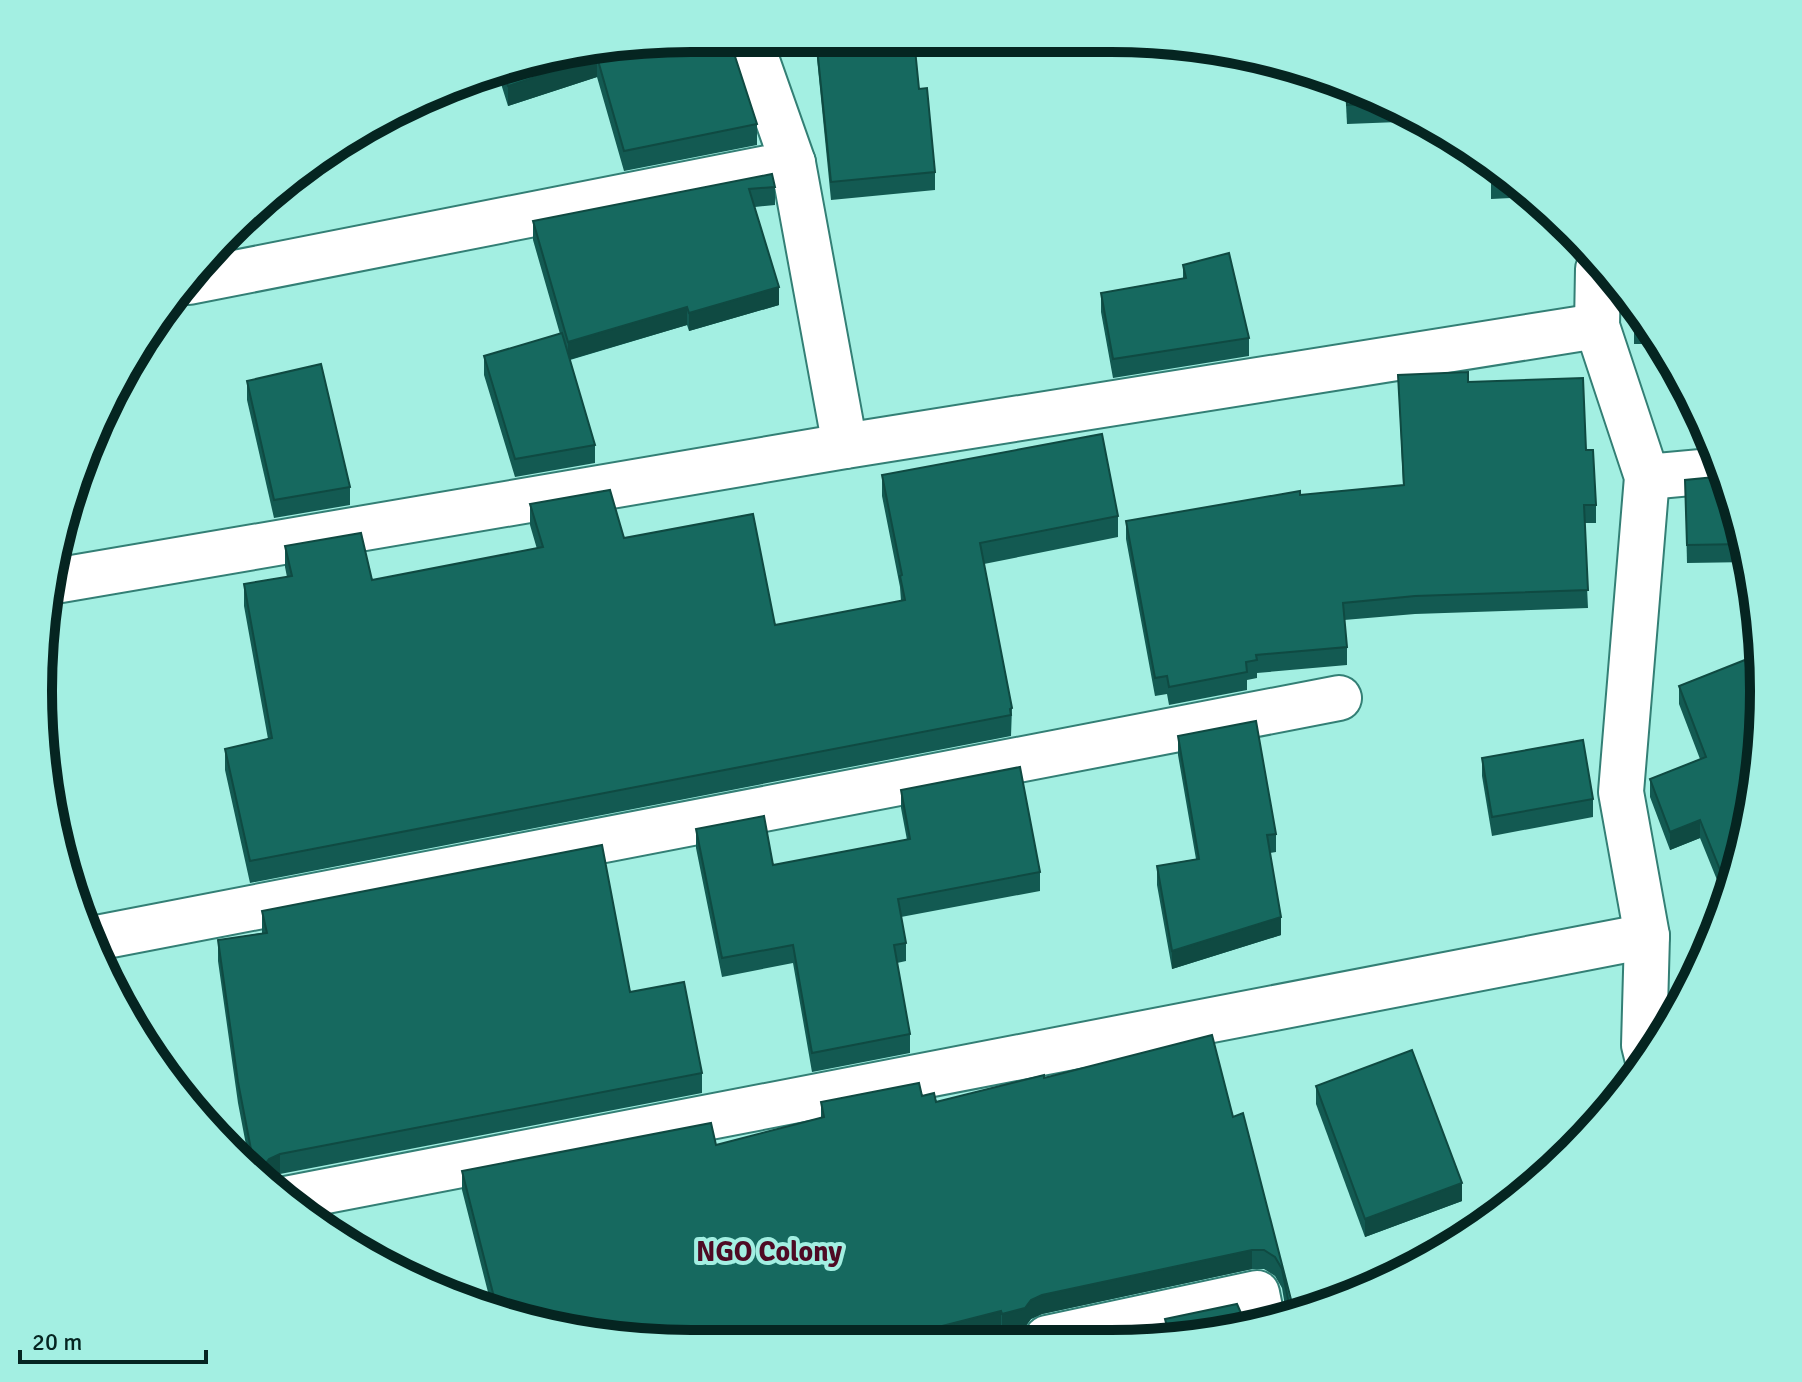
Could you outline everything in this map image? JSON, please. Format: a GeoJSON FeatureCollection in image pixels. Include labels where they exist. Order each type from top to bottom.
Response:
{"type":"FeatureCollection","features":[{"type":"Feature","properties":{"kind":"street"},"geometry":{"type":"LineString","coordinates":[[754,52],[793,163],[845,446]]}},
{"type":"Feature","properties":{"kind":"street"},"geometry":{"type":"LineString","coordinates":[[203,279],[793,163]]}},
{"type":"Feature","properties":{"kind":"street"},"geometry":{"type":"LineString","coordinates":[[1598,278],[1597,326],[1647,477],[1621,792],[1647,936],[1644,1043]]}},
{"type":"Feature","properties":{"kind":"street"},"geometry":{"type":"LineString","coordinates":[[62,580],[845,446],[1597,326]]}},
{"type":"Feature","properties":{"kind":"street"},"geometry":{"type":"LineString","coordinates":[[1647,477],[1710,471]]}},
{"type":"Feature","properties":{"kind":"street"},"geometry":{"type":"LineString","coordinates":[[101,937],[1339,698]]}},
{"type":"Feature","properties":{"kind":"street"},"geometry":{"type":"LineString","coordinates":[[300,1196],[1647,936]]}},
{"type":"Feature","properties":{"kind":"street"},"geometry":{"type":"LineString","coordinates":[[1084,1330],[1257,1293],[1261,1312]]}},
{"type":"Feature","properties":{"kind":"building"},"geometry":{"type":"Polygon","coordinates":[[[734,52],[757,124],[624,151],[598,59],[649,53],[734,52]]]}},
{"type":"Feature","properties":{"kind":"building"},"geometry":{"type":"Polygon","coordinates":[[[817,52],[915,52],[919,89],[927,88],[935,172],[831,182],[817,52]]]}},
{"type":"Feature","properties":{"kind":"building"},"geometry":{"type":"Polygon","coordinates":[[[585,61],[508,86],[506,80],[585,61]]]}},
{"type":"Feature","properties":{"kind":"building"},"geometry":{"type":"Polygon","coordinates":[[[1347,97],[1363,104],[1347,105],[1347,97]]]}},
{"type":"Feature","properties":{"kind":"building"},"geometry":{"type":"Polygon","coordinates":[[[772,174],[775,187],[749,189],[779,287],[689,313],[687,307],[568,342],[533,221],[772,174]]]}},
{"type":"Feature","properties":{"kind":"building"},"geometry":{"type":"Polygon","coordinates":[[[1229,253],[1249,338],[1113,359],[1101,293],[1186,278],[1183,265],[1229,253]]]}},
{"type":"Feature","properties":{"kind":"building"},"geometry":{"type":"Polygon","coordinates":[[[562,333],[595,445],[515,459],[484,356],[562,333]]]}},
{"type":"Feature","properties":{"kind":"building"},"geometry":{"type":"Polygon","coordinates":[[[321,364],[350,487],[274,500],[247,381],[321,364]]]}},
{"type":"Feature","properties":{"kind":"building"},"geometry":{"type":"Polygon","coordinates":[[[1468,372],[1468,382],[1583,378],[1586,450],[1593,450],[1596,505],[1584,505],[1588,590],[1415,596],[1343,603],[1347,647],[1256,655],[1257,660],[1246,662],[1247,672],[1169,687],[1167,676],[1155,678],[1126,521],[1300,491],[1300,495],[1404,485],[1398,375],[1468,372]]]}},
{"type":"Feature","properties":{"kind":"building"},"geometry":{"type":"Polygon","coordinates":[[[1102,434],[1118,516],[980,543],[1011,715],[250,861],[225,749],[272,738],[244,584],[292,576],[285,546],[361,533],[372,580],[543,547],[530,504],[610,490],[624,538],[753,514],[775,625],[905,600],[882,475],[1102,434]]]}},
{"type":"Feature","properties":{"kind":"building"},"geometry":{"type":"Polygon","coordinates":[[[1713,477],[1733,544],[1687,545],[1685,480],[1713,477]]]}},
{"type":"Feature","properties":{"kind":"building"},"geometry":{"type":"Polygon","coordinates":[[[1749,658],[1749,733],[1745,774],[1722,875],[1700,820],[1670,832],[1650,779],[1706,757],[1679,686],[1749,658]]]}},
{"type":"Feature","properties":{"kind":"building"},"geometry":{"type":"Polygon","coordinates":[[[1256,721],[1276,834],[1267,835],[1281,917],[1172,951],[1157,866],[1199,859],[1178,736],[1256,721]]]}},
{"type":"Feature","properties":{"kind":"building"},"geometry":{"type":"Polygon","coordinates":[[[1583,740],[1593,799],[1492,817],[1482,758],[1583,740]]]}},
{"type":"Feature","properties":{"kind":"building"},"geometry":{"type":"Polygon","coordinates":[[[1020,767],[1040,872],[898,899],[906,943],[894,945],[910,1034],[812,1053],[793,945],[722,958],[696,829],[764,816],[773,865],[910,839],[901,790],[1020,767]]]}},
{"type":"Feature","properties":{"kind":"building"},"geometry":{"type":"Polygon","coordinates":[[[602,845],[630,992],[684,982],[702,1073],[280,1154],[262,1164],[252,1155],[238,1082],[218,940],[267,933],[262,911],[602,845]]]}},
{"type":"Feature","properties":{"kind":"building"},"geometry":{"type":"Polygon","coordinates":[[[1212,1035],[1233,1117],[1243,1113],[1292,1303],[1287,1305],[1282,1269],[1275,1257],[1264,1250],[1042,1295],[1031,1300],[1025,1308],[927,1330],[649,1329],[566,1318],[494,1299],[462,1171],[711,1123],[716,1145],[824,1117],[821,1102],[919,1083],[922,1096],[934,1093],[936,1102],[1044,1075],[1044,1078],[1212,1035]]]}},
{"type":"Feature","properties":{"kind":"building"},"geometry":{"type":"Polygon","coordinates":[[[1412,1050],[1462,1183],[1365,1219],[1316,1086],[1412,1050]]]}},
{"type":"Feature","properties":{"kind":"building"},"geometry":{"type":"Polygon","coordinates":[[[1237,1304],[1242,1316],[1167,1328],[1165,1319],[1237,1304]]]}},
{"type":"Feature","properties":{"kind":"district","name":"NGO Colony"},"geometry":{"type":"Point","coordinates":[769,1251]}}]}
